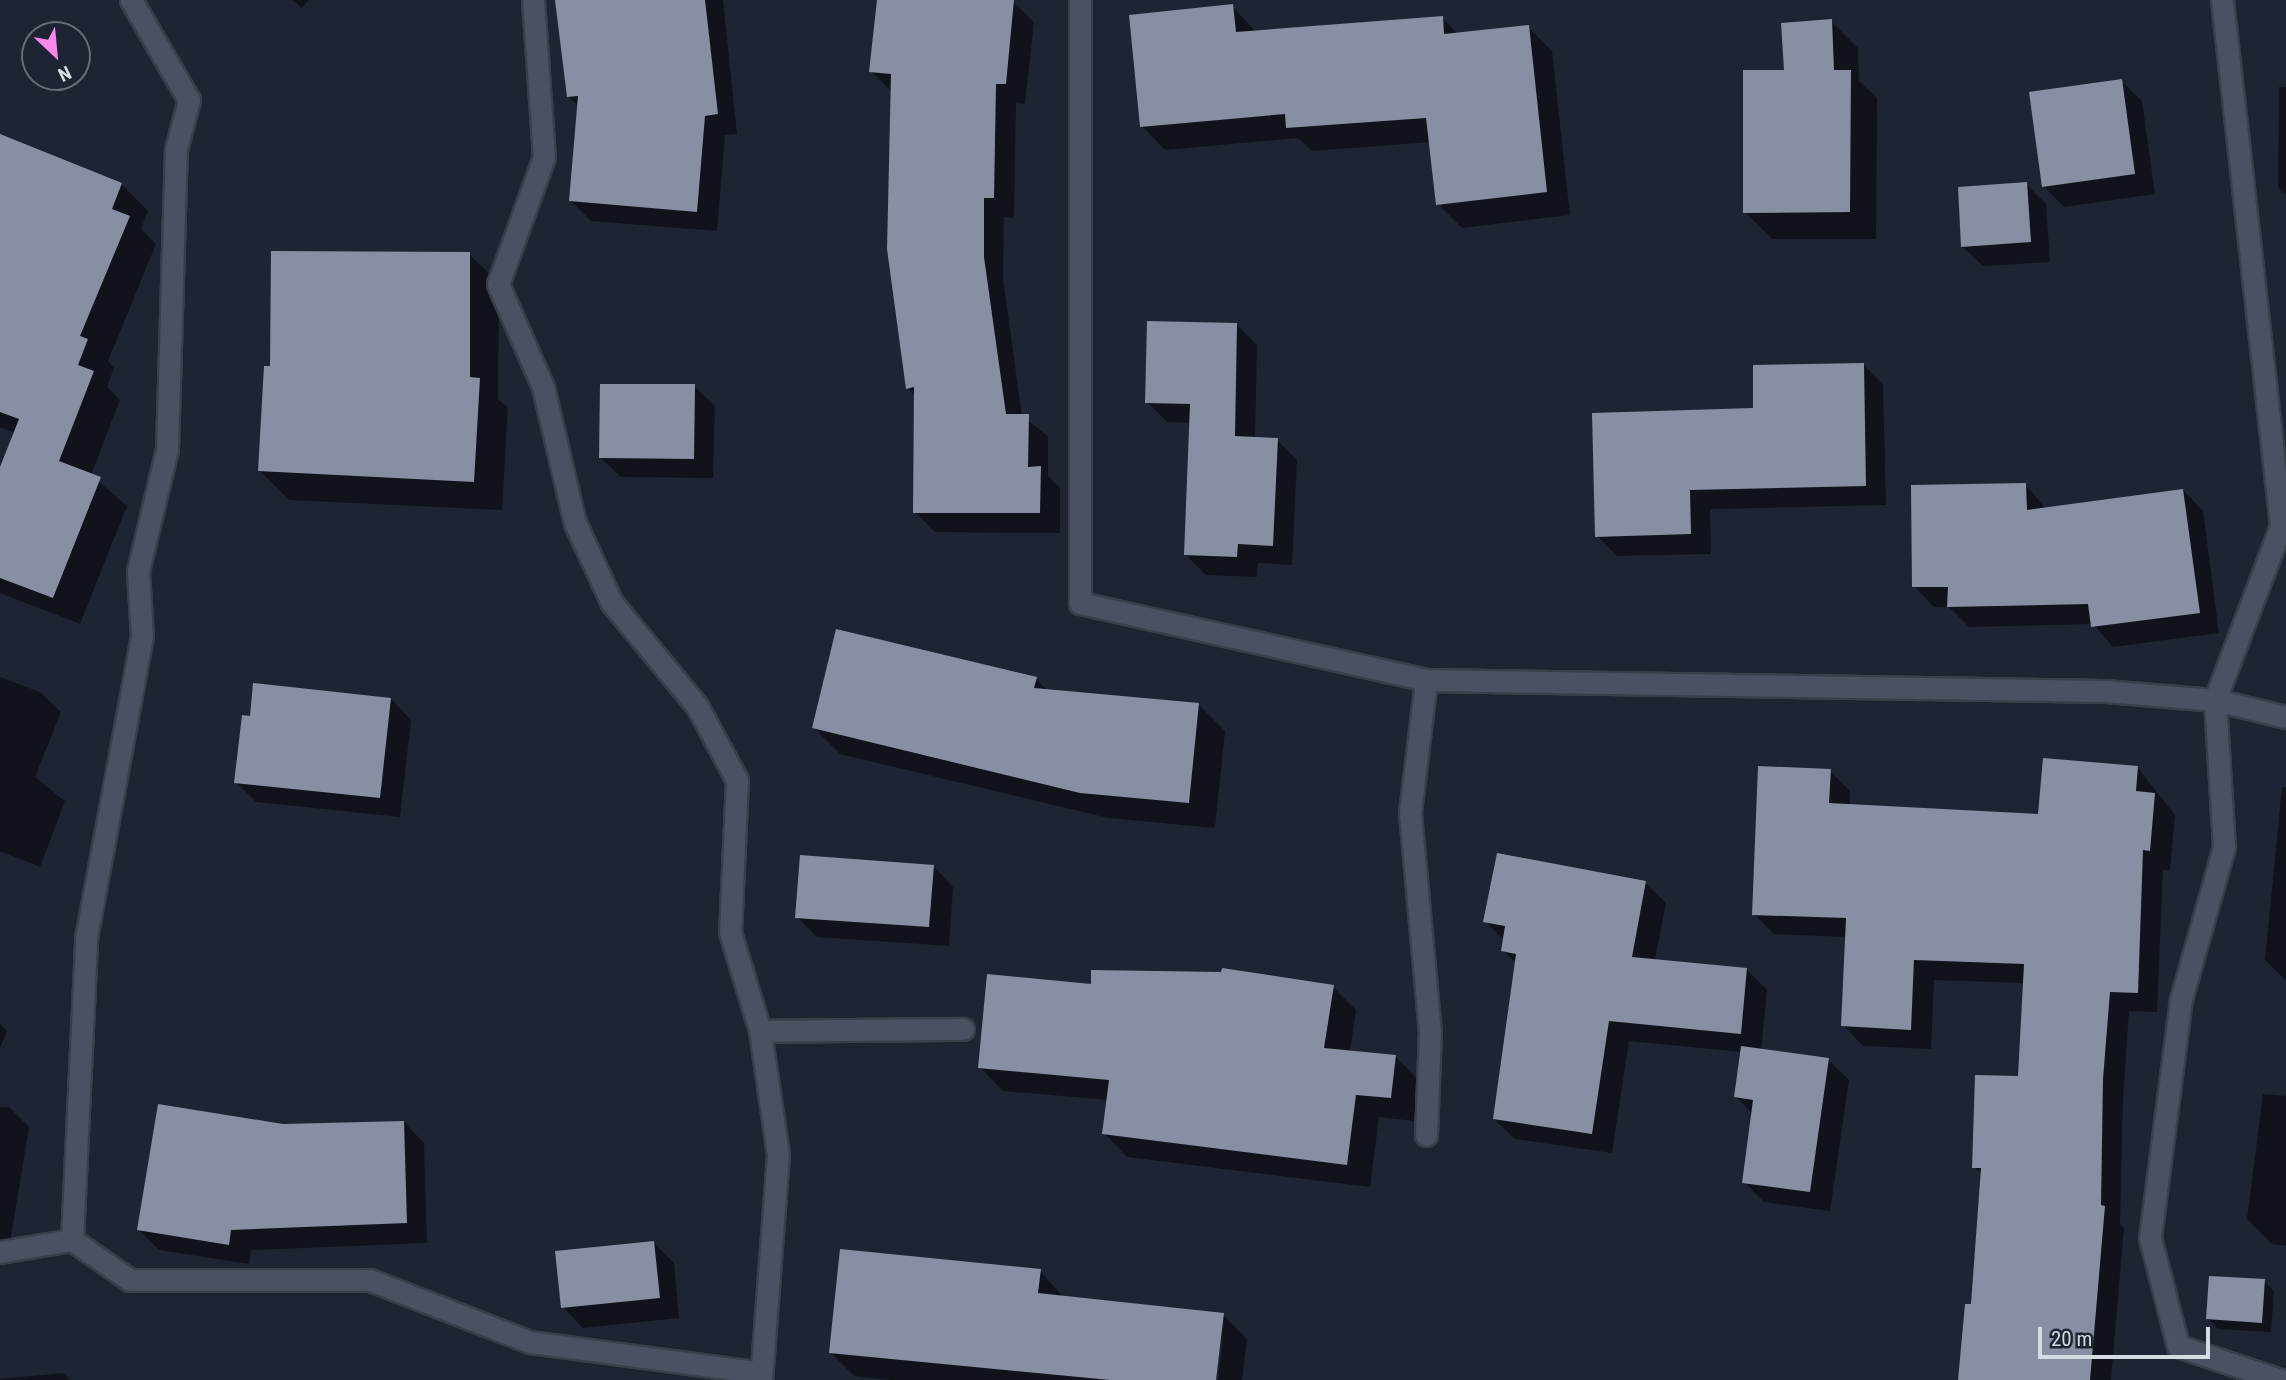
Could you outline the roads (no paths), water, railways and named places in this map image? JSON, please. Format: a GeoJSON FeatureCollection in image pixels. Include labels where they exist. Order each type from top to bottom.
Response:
{"type":"FeatureCollection","features":[{"type":"Feature","properties":{"kind":"street"},"geometry":{"type":"LineString","coordinates":[[72,1240],[86,938],[142,637],[138,570],[167,449],[176,149],[189,100],[131,0]]}},
{"type":"Feature","properties":{"kind":"street"},"geometry":{"type":"LineString","coordinates":[[0,1252],[72,1240],[130,1280],[370,1280],[530,1342],[761,1377],[778,1155],[760,1031],[730,932],[737,780],[697,706],[612,603],[575,523],[543,387],[498,284],[544,157],[533,0]]}},
{"type":"Feature","properties":{"kind":"street"},"geometry":{"type":"LineString","coordinates":[[1080,0],[1080,603],[1426,680],[2105,691],[2215,699],[2286,717]]}},
{"type":"Feature","properties":{"kind":"street"},"geometry":{"type":"LineString","coordinates":[[2222,0],[2281,526],[2215,699],[2224,847],[2181,999],[2150,1237],[2178,1346],[2280,1380]]}},
{"type":"Feature","properties":{"kind":"street"},"geometry":{"type":"LineString","coordinates":[[1426,680],[1410,813],[1430,1031],[1426,1135]]}},
{"type":"Feature","properties":{"kind":"street"},"geometry":{"type":"LineString","coordinates":[[760,1031],[963,1029]]}}]}
